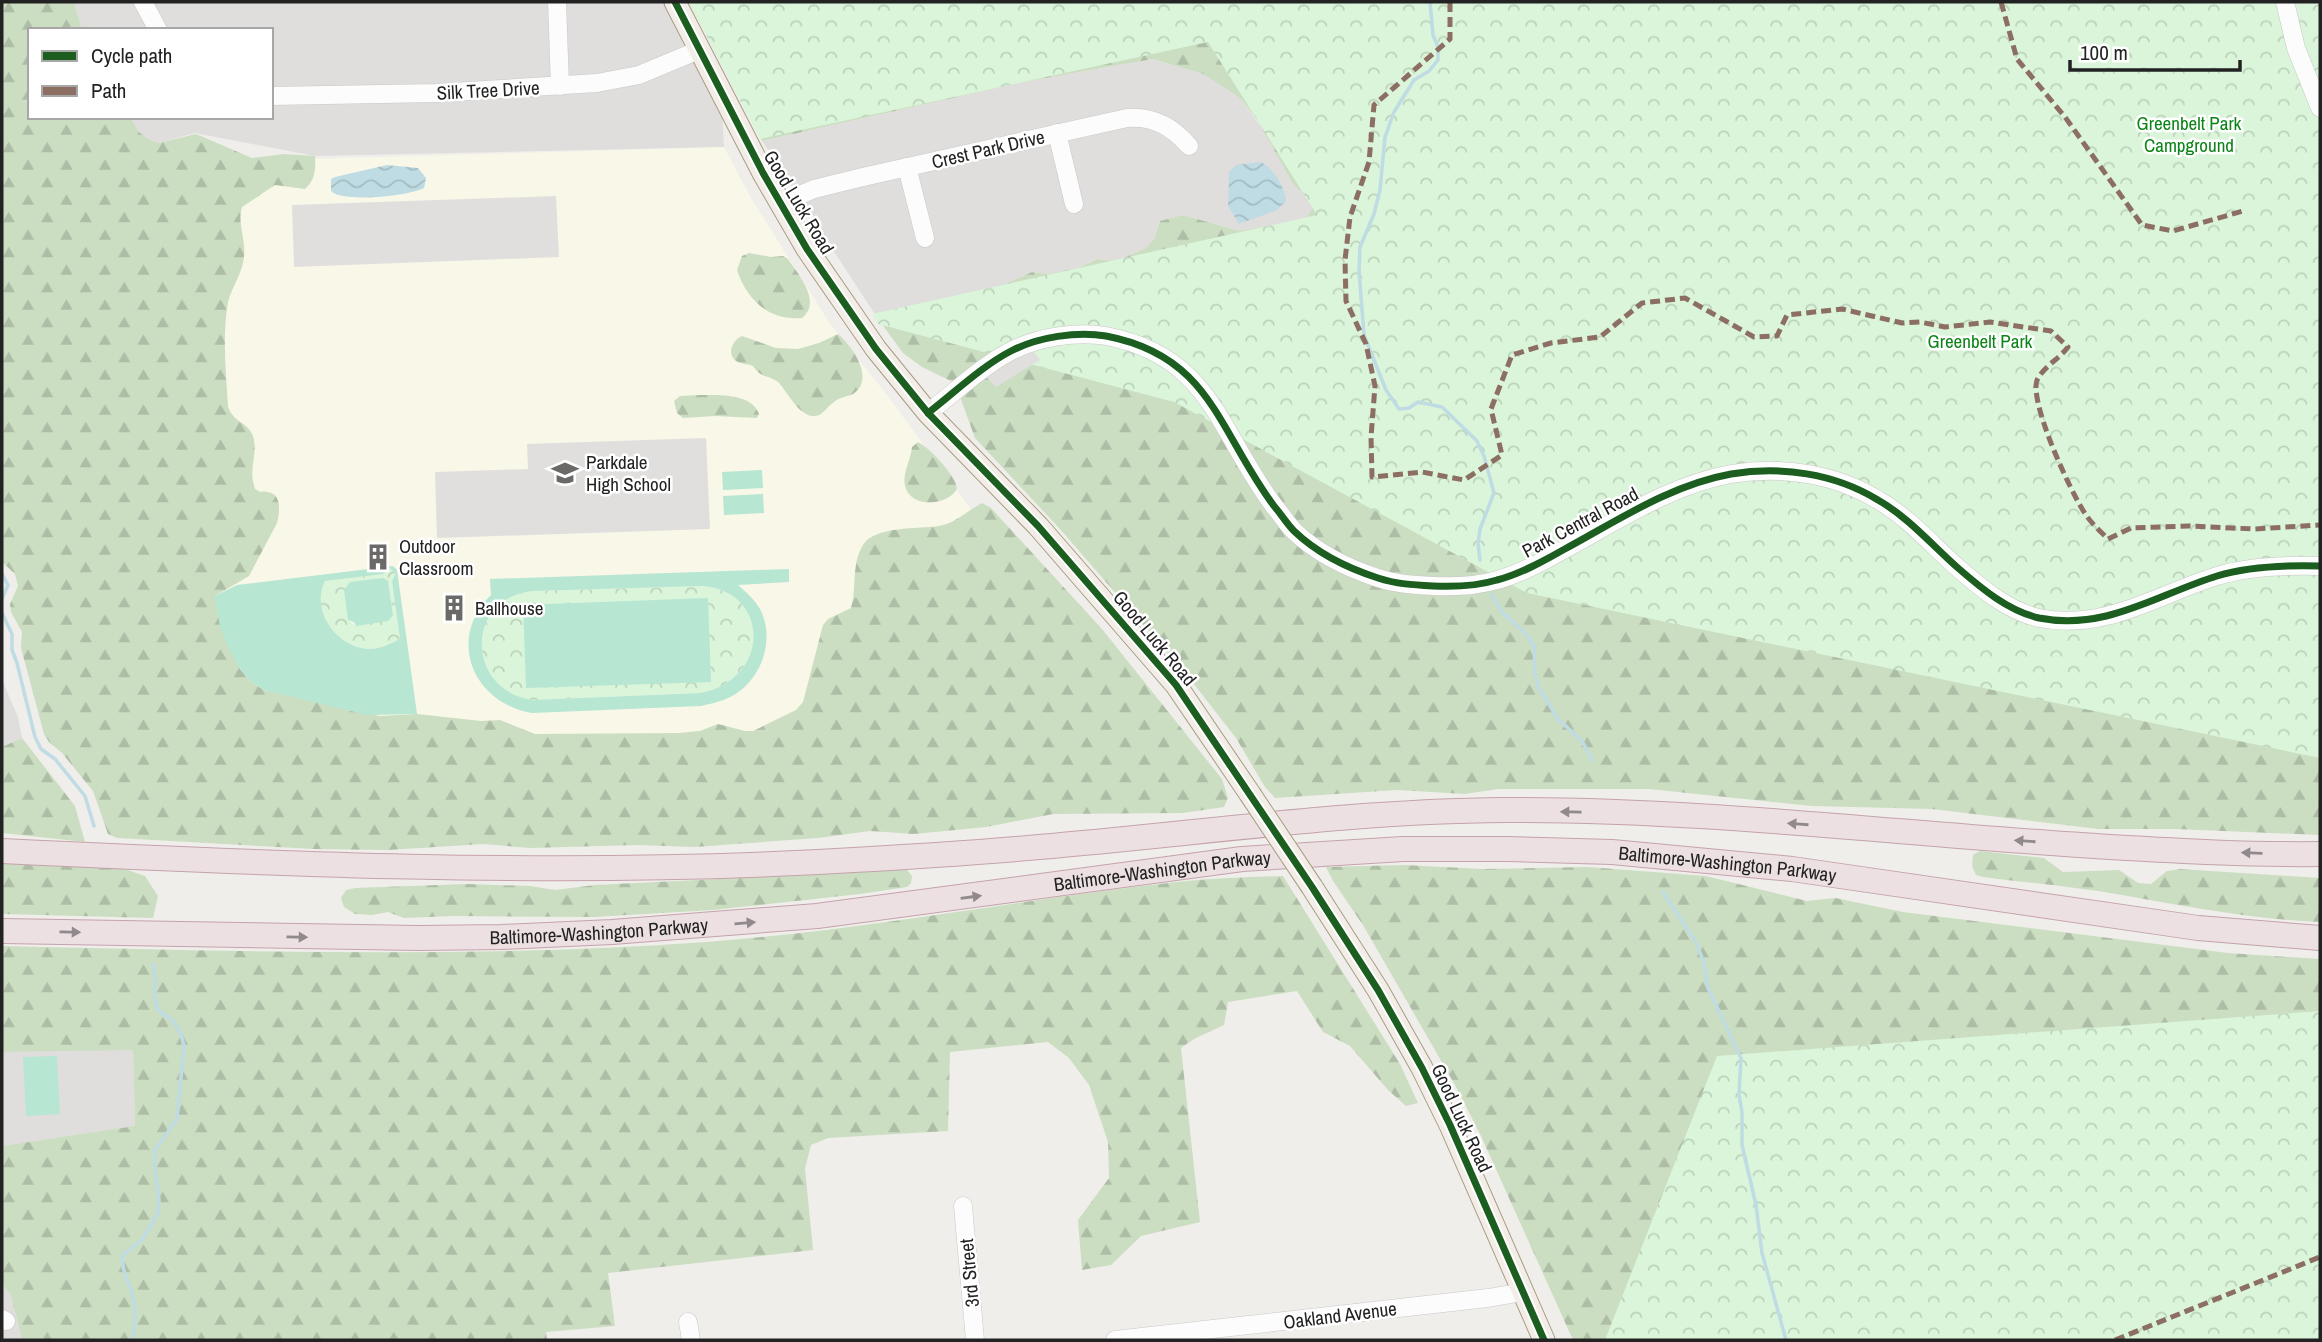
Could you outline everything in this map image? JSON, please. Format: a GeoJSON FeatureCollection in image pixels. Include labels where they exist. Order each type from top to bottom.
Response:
{"type":"FeatureCollection","features":[{"type":"Feature","properties":{"kind":"highway","name":"Baltimore-Washington Parkway"},"geometry":{"type":"LineString","coordinates":[[2,851],[412,868],[716,866],[925,856],[1329,818],[1506,810],[1710,818],[2191,852],[2320,854]]}},
{"type":"Feature","properties":{"kind":"highway","name":"Baltimore-Washington Parkway"},"geometry":{"type":"LineString","coordinates":[[2,931],[394,938],[612,932],[817,916],[1242,859],[1403,849],[1507,849],[1612,852],[1780,868],[2198,928],[2320,938]]}},
{"type":"Feature","properties":{"kind":"main road","name":"Good Luck Road"},"geometry":{"type":"LineString","coordinates":[[675,2],[737,125],[807,249],[846,308],[928,413],[1038,526],[1176,685],[1312,887],[1378,990],[1422,1068],[1450,1125],[1544,1340]]}},
{"type":"Feature","properties":{"kind":"street"},"geometry":{"type":"LineString","coordinates":[[143,2],[157,28]]}},
{"type":"Feature","properties":{"kind":"street"},"geometry":{"type":"LineString","coordinates":[[557,2],[560,86]]}},
{"type":"Feature","properties":{"kind":"street"},"geometry":{"type":"LineString","coordinates":[[2285,2],[2296,48],[2320,108]]}},
{"type":"Feature","properties":{"kind":"street","name":"Silk Tree Drive"},"geometry":{"type":"LineString","coordinates":[[273,96],[422,93],[597,83],[639,75],[699,50]]}},
{"type":"Feature","properties":{"kind":"street","name":"Crest Park Drive"},"geometry":{"type":"LineString","coordinates":[[781,203],[814,189],[1137,117],[1164,125],[1189,146]]}},
{"type":"Feature","properties":{"kind":"street"},"geometry":{"type":"LineString","coordinates":[[1057,133],[1074,204]]}},
{"type":"Feature","properties":{"kind":"street"},"geometry":{"type":"LineString","coordinates":[[907,167],[925,238]]}},
{"type":"Feature","properties":{"kind":"street","name":"Park Central Road"},"geometry":{"type":"LineString","coordinates":[[928,413],[1009,351],[1028,344],[1045,339],[1092,334],[1132,341],[1163,355],[1185,372],[1207,398],[1264,492],[1293,530],[1319,551],[1343,565],[1401,584],[1455,587],[1496,581],[1534,566],[1677,488],[1730,475],[1777,470],[1824,476],[1881,501],[1908,522],[1983,591],[2038,618],[2072,621],[2113,615],[2221,575],[2281,565],[2320,566]]}},
{"type":"Feature","properties":{"kind":"street","name":"3rd Street"},"geometry":{"type":"LineString","coordinates":[[962,1206],[975,1340]]}},
{"type":"Feature","properties":{"kind":"street","name":"Oakland Avenue"},"geometry":{"type":"LineString","coordinates":[[1115,1340],[1523,1292]]}},
{"type":"Feature","properties":{"kind":"street"},"geometry":{"type":"LineString","coordinates":[[688,1322],[691,1340]]}},
{"type":"Feature","properties":{"kind":"shaded area"},"geometry":{"type":"Polygon","coordinates":[[[74,2],[667,2],[722,108],[724,147],[315,156],[195,133],[159,143],[139,132],[131,119],[273,119],[273,28],[81,28],[74,2]]]}},
{"type":"Feature","properties":{"kind":"shaded area"},"geometry":{"type":"Polygon","coordinates":[[[1153,59],[1203,74],[1240,98],[1310,194],[1315,204],[1306,219],[1239,231],[1183,215],[1160,221],[1154,239],[1146,248],[1124,258],[1113,261],[1098,259],[1078,268],[1048,274],[1032,272],[1001,286],[878,319],[762,141],[1023,82],[1153,59]]]}},
{"type":"Feature","properties":{"kind":"shaded area","name":"Parkdale High School"},"geometry":{"type":"Polygon","coordinates":[[[724,147],[752,200],[831,325],[887,395],[1001,550],[837,736],[201,754],[170,163],[724,147]]]}},
{"type":"Feature","properties":{"kind":"shaded area"},"geometry":{"type":"Polygon","coordinates":[[[556,196],[559,257],[294,267],[292,205],[556,196]]]}},
{"type":"Feature","properties":{"kind":"shaded area"},"geometry":{"type":"Polygon","coordinates":[[[1028,344],[1040,360],[996,387],[981,372],[1028,344]]]}},
{"type":"Feature","properties":{"kind":"shaded area"},"geometry":{"type":"Polygon","coordinates":[[[706,438],[710,529],[437,538],[435,472],[528,469],[527,444],[706,438]]]}},
{"type":"Feature","properties":{"kind":"shaded area"},"geometry":{"type":"Polygon","coordinates":[[[2,680],[18,717],[22,738],[2,747],[2,680]]]}},
{"type":"Feature","properties":{"kind":"shaded area"},"geometry":{"type":"Polygon","coordinates":[[[133,1050],[135,1127],[2,1146],[2,1052],[133,1050]]]}},
{"type":"Feature","properties":{"kind":"shaded area"},"geometry":{"type":"Polygon","coordinates":[[[2,1284],[11,1295],[22,1340],[2,1340],[2,1284]]]}},
{"type":"Feature","properties":{"kind":"green space"},"geometry":{"type":"Polygon","coordinates":[[[2,2],[74,2],[81,28],[28,28],[28,119],[131,119],[139,132],[159,143],[196,134],[252,158],[284,154],[315,156],[314,174],[305,189],[275,185],[242,207],[240,219],[243,262],[226,315],[228,406],[230,412],[246,426],[254,440],[252,475],[255,489],[272,493],[278,499],[279,509],[277,523],[249,576],[215,596],[240,669],[251,682],[264,690],[380,716],[417,714],[481,721],[500,720],[535,734],[679,733],[700,731],[718,724],[753,731],[796,710],[803,702],[823,625],[828,619],[851,608],[859,552],[869,539],[887,531],[939,526],[956,520],[982,503],[991,508],[1102,629],[1222,779],[1228,798],[1224,807],[1183,813],[1053,814],[986,827],[914,834],[870,831],[818,838],[695,847],[638,845],[530,848],[483,844],[388,850],[314,849],[117,838],[108,834],[93,791],[44,734],[21,648],[22,632],[11,612],[10,604],[18,586],[15,574],[2,562],[2,2]]]}},
{"type":"Feature","properties":{"kind":"green space","name":"Greenbelt Park"},"geometry":{"type":"Polygon","coordinates":[[[689,2],[2320,2],[2320,835],[2098,829],[1932,809],[1812,806],[1649,789],[1498,789],[1465,794],[1397,790],[1275,798],[1265,787],[1236,738],[1190,679],[1060,529],[975,438],[955,383],[922,367],[903,353],[878,319],[1001,286],[1032,272],[1048,274],[1078,268],[1098,259],[1113,261],[1124,258],[1146,248],[1154,239],[1160,221],[1183,215],[1239,231],[1306,219],[1315,204],[1310,194],[1299,190],[1292,182],[1258,121],[1240,98],[1203,74],[1153,59],[1023,82],[762,141],[689,2]]]}},
{"type":"Feature","properties":{"kind":"green space","name":"Greenbelt Park"},"geometry":{"type":"Polygon","coordinates":[[[689,2],[2320,2],[2320,758],[1527,593],[1174,402],[878,324],[872,314],[1317,215],[1208,42],[760,139],[689,2]]]}},
{"type":"Feature","properties":{"kind":"green space"},"geometry":{"type":"Polygon","coordinates":[[[749,253],[783,256],[788,259],[803,280],[809,297],[808,312],[802,318],[779,316],[753,299],[737,270],[742,256],[749,253]]]}},
{"type":"Feature","properties":{"kind":"green space"},"geometry":{"type":"Polygon","coordinates":[[[838,334],[859,363],[862,372],[860,388],[853,394],[836,400],[816,416],[808,415],[799,409],[776,381],[759,373],[753,366],[736,361],[731,354],[734,344],[742,336],[776,348],[798,349],[838,334]]]}},
{"type":"Feature","properties":{"kind":"green space"},"geometry":{"type":"Polygon","coordinates":[[[725,395],[742,399],[755,407],[759,414],[757,418],[683,418],[677,413],[674,401],[680,396],[725,395]]]}},
{"type":"Feature","properties":{"kind":"green space"},"geometry":{"type":"Polygon","coordinates":[[[918,442],[942,463],[956,484],[957,489],[952,495],[938,502],[921,502],[914,499],[905,486],[912,447],[918,442]]]}},
{"type":"Feature","properties":{"kind":"green space"},"geometry":{"type":"Polygon","coordinates":[[[762,470],[763,488],[723,490],[722,472],[762,470]]]}},
{"type":"Feature","properties":{"kind":"green space"},"geometry":{"type":"Polygon","coordinates":[[[763,494],[764,513],[724,515],[723,496],[763,494]]]}},
{"type":"Feature","properties":{"kind":"green space"},"geometry":{"type":"Polygon","coordinates":[[[393,566],[397,570],[417,714],[367,715],[264,690],[251,682],[240,669],[220,627],[215,596],[237,585],[393,566]],[[389,568],[383,574],[325,581],[321,604],[329,626],[337,635],[357,647],[369,649],[400,639],[392,581],[396,573],[389,568]]]}},
{"type":"Feature","properties":{"kind":"green space"},"geometry":{"type":"Polygon","coordinates":[[[392,569],[396,573],[392,581],[400,639],[373,649],[357,647],[337,635],[329,626],[321,604],[325,581],[383,574],[392,569]],[[385,580],[349,586],[348,620],[356,626],[393,615],[388,582],[385,580]]]}},
{"type":"Feature","properties":{"kind":"green space"},"geometry":{"type":"Polygon","coordinates":[[[789,569],[789,582],[738,585],[760,609],[766,644],[760,666],[754,676],[733,695],[701,706],[532,713],[511,707],[494,697],[481,683],[472,667],[470,631],[477,612],[491,595],[490,579],[789,569]],[[702,586],[533,591],[511,597],[495,609],[485,626],[482,644],[485,663],[494,679],[510,692],[532,700],[700,693],[723,685],[740,671],[750,655],[754,636],[750,619],[741,603],[725,592],[702,586]]]}},
{"type":"Feature","properties":{"kind":"green space"},"geometry":{"type":"Polygon","coordinates":[[[383,578],[388,581],[393,615],[388,621],[356,626],[348,620],[344,590],[350,582],[383,578]]]}},
{"type":"Feature","properties":{"kind":"green space"},"geometry":{"type":"Polygon","coordinates":[[[702,586],[725,592],[741,603],[750,619],[754,636],[750,655],[740,671],[723,685],[700,693],[532,700],[510,692],[494,679],[485,663],[482,644],[485,626],[495,609],[511,597],[533,591],[702,586]]]}},
{"type":"Feature","properties":{"kind":"green space"},"geometry":{"type":"Polygon","coordinates":[[[708,598],[711,682],[526,688],[523,605],[708,598]]]}},
{"type":"Feature","properties":{"kind":"green space"},"geometry":{"type":"Polygon","coordinates":[[[22,738],[75,806],[85,842],[2,833],[2,747],[22,738]]]}},
{"type":"Feature","properties":{"kind":"green space"},"geometry":{"type":"Polygon","coordinates":[[[1980,851],[2044,858],[2063,872],[2119,870],[2138,883],[2151,884],[2167,871],[2180,869],[2320,878],[2320,922],[2245,915],[2105,892],[1983,877],[1976,875],[1972,866],[1973,855],[1980,851]]]}},
{"type":"Feature","properties":{"kind":"green space"},"geometry":{"type":"Polygon","coordinates":[[[2,863],[125,869],[145,876],[158,896],[153,918],[2,914],[2,863]]]}},
{"type":"Feature","properties":{"kind":"green space"},"geometry":{"type":"Polygon","coordinates":[[[1404,865],[1483,869],[1588,867],[1706,876],[1807,901],[1835,898],[1903,912],[2228,953],[2320,959],[2320,1340],[1573,1340],[1481,1136],[1455,1085],[1363,925],[1326,867],[1404,865]]]}},
{"type":"Feature","properties":{"kind":"green space"},"geometry":{"type":"Polygon","coordinates":[[[907,870],[912,876],[907,887],[713,910],[594,917],[404,918],[388,912],[355,914],[344,907],[341,898],[346,890],[355,888],[466,884],[530,886],[555,890],[595,885],[907,870]]]}},
{"type":"Feature","properties":{"kind":"green space"},"geometry":{"type":"Polygon","coordinates":[[[1283,876],[1400,1064],[1418,1103],[1406,1106],[1388,1090],[1350,1046],[1323,1032],[1297,991],[1228,1002],[1224,1025],[1181,1048],[1200,1222],[1141,1236],[1111,1265],[1082,1270],[1078,1220],[1109,1178],[1108,1142],[1089,1085],[1069,1058],[1048,1042],[950,1052],[948,1131],[828,1138],[811,1145],[805,1169],[813,1250],[608,1273],[615,1326],[546,1332],[547,1340],[22,1340],[11,1295],[2,1284],[2,1146],[135,1126],[133,1050],[2,1052],[2,946],[354,952],[618,947],[766,937],[1186,881],[1283,876]]]}},
{"type":"Feature","properties":{"kind":"green space"},"geometry":{"type":"Polygon","coordinates":[[[2320,1011],[2320,1340],[1605,1340],[1717,1056],[2320,1011]]]}},
{"type":"Feature","properties":{"kind":"green space"},"geometry":{"type":"Polygon","coordinates":[[[57,1056],[60,1114],[26,1116],[23,1057],[57,1056]]]}},
{"type":"Feature","properties":{"kind":"water"},"geometry":{"type":"Polygon","coordinates":[[[1260,162],[1278,178],[1286,201],[1277,210],[1239,224],[1228,206],[1229,172],[1236,165],[1260,162]]]}},
{"type":"Feature","properties":{"kind":"water"},"geometry":{"type":"Polygon","coordinates":[[[387,165],[418,168],[426,178],[424,188],[405,194],[376,197],[348,197],[331,191],[331,179],[335,177],[387,165]]]}},
{"type":"Feature","properties":{"kind":"waterway"},"geometry":{"type":"LineString","coordinates":[[1430,2],[1438,60],[1429,71],[1414,80],[1394,112],[1385,137],[1380,190],[1374,214],[1360,247],[1364,335],[1386,390],[1399,409],[1409,408],[1418,402],[1442,407],[1477,441],[1494,493],[1480,529],[1480,560]]}},
{"type":"Feature","properties":{"kind":"waterway"},"geometry":{"type":"LineString","coordinates":[[2,574],[8,585],[2,599]]}},
{"type":"Feature","properties":{"kind":"waterway"},"geometry":{"type":"LineString","coordinates":[[1491,594],[1502,612],[1526,634],[1534,646],[1535,675],[1539,688],[1558,719],[1582,741],[1593,761]]}},
{"type":"Feature","properties":{"kind":"waterway"},"geometry":{"type":"LineString","coordinates":[[2,613],[12,634],[12,650],[35,737],[41,749],[55,759],[85,796],[94,826]]}},
{"type":"Feature","properties":{"kind":"waterway"},"geometry":{"type":"LineString","coordinates":[[1663,892],[1696,942],[1704,963],[1708,988],[1741,1058],[1739,1095],[1742,1145],[1756,1205],[1762,1253],[1786,1340]]}},
{"type":"Feature","properties":{"kind":"waterway"},"geometry":{"type":"LineString","coordinates":[[132,1340],[135,1306],[124,1270],[123,1255],[142,1240],[158,1213],[155,1150],[177,1119],[184,1046],[177,1026],[157,1007],[153,964]]}},
{"type":"Feature","properties":{"kind":"marked path"},"geometry":{"type":"LineString","coordinates":[[1450,2],[1450,39],[1374,105],[1369,162],[1350,217],[1345,260],[1346,301],[1366,344],[1375,386],[1371,437],[1372,477],[1422,472],[1464,480],[1502,455],[1491,409],[1512,355],[1551,343],[1600,337],[1642,303],[1685,298],[1754,337],[1777,336],[1787,315],[1842,309],[1902,323],[1920,322],[1945,327],[1990,322],[2051,331],[2068,347],[2038,378],[2038,405],[2052,446],[2079,504],[2108,539],[2131,528],[2189,526],[2254,529],[2320,525]]}},
{"type":"Feature","properties":{"kind":"marked path"},"geometry":{"type":"LineString","coordinates":[[2001,2],[2017,59],[2065,117],[2142,225],[2173,231],[2243,211]]}},
{"type":"Feature","properties":{"kind":"marked path"},"geometry":{"type":"LineString","coordinates":[[2115,1340],[2320,1257]]}},
{"type":"Feature","properties":{"kind":"cycle path"},"geometry":{"type":"LineString","coordinates":[[675,2],[763,173],[807,249],[876,349],[928,413],[1038,526],[1176,685],[1312,887],[1378,990],[1422,1068],[1450,1125],[1544,1340]]}},
{"type":"Feature","properties":{"kind":"cycle path"},"geometry":{"type":"LineString","coordinates":[[928,413],[989,364],[1033,342],[1070,335],[1095,335],[1141,346],[1169,360],[1191,379],[1208,400],[1255,478],[1294,531],[1313,547],[1344,565],[1378,578],[1405,584],[1465,586],[1506,577],[1539,563],[1644,505],[1687,486],[1731,474],[1769,471],[1825,478],[1843,483],[1878,500],[1910,523],[1986,591],[2016,610],[2039,618],[2086,620],[2130,609],[2217,576],[2242,570],[2320,566]]}},
{"type":"Feature","properties":{"kind":"place","name":"Parkdale High School"},"geometry":{"type":"Point","coordinates":[565,473]}},
{"type":"Feature","properties":{"kind":"place","name":"Outdoor Classroom"},"geometry":{"type":"Point","coordinates":[378,557]}},
{"type":"Feature","properties":{"kind":"place","name":"Ballhouse"},"geometry":{"type":"Point","coordinates":[454,608]}},
{"type":"Feature","properties":{"kind":"park label","name":"Greenbelt Park Campground"},"geometry":{"type":"Point","coordinates":[2189,134]}}]}
